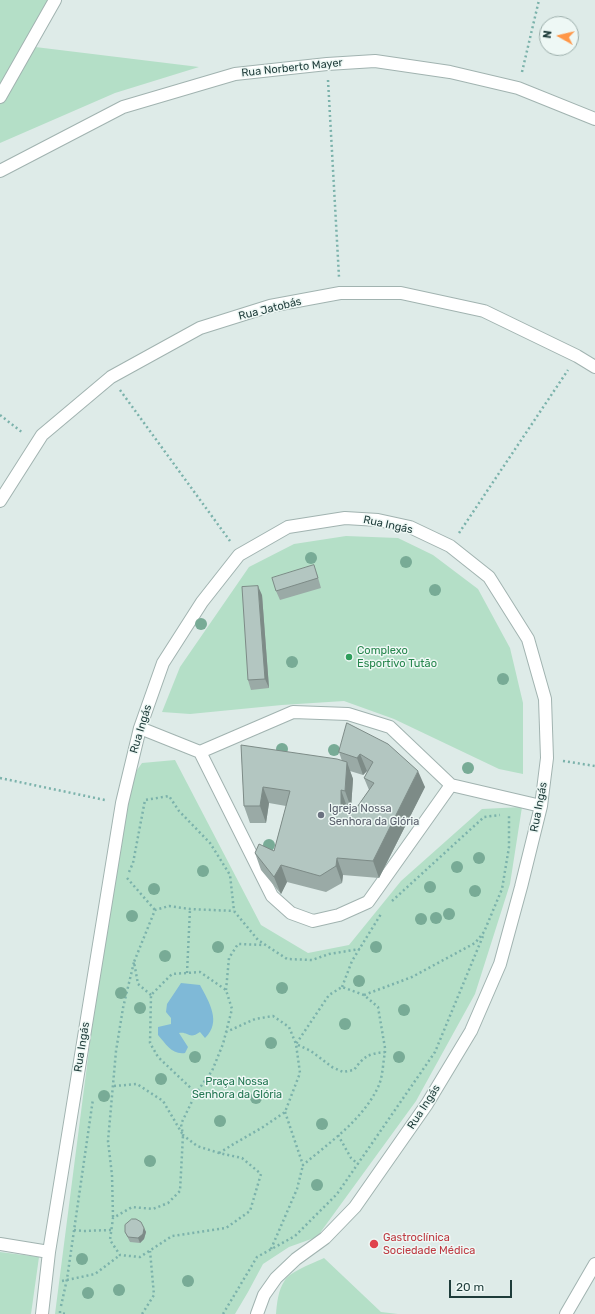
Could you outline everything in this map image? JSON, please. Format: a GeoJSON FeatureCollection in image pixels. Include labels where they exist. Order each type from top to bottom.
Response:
{"type":"FeatureCollection","features":[{"type":"Feature","properties":{"kind":"street"},"geometry":{"type":"LineString","coordinates":[[0,97],[55,0]]}},
{"type":"Feature","properties":{"kind":"street","name":"Rua Norberto Mayer"},"geometry":{"type":"LineString","coordinates":[[0,172],[123,107],[235,74],[327,64],[375,61],[450,72],[518,88],[595,119]]}},
{"type":"Feature","properties":{"kind":"street","name":"Rua Jatobás"},"geometry":{"type":"LineString","coordinates":[[0,501],[42,435],[110,377],[200,328],[270,306],[340,294],[401,293],[484,311],[578,356],[595,367]]}},
{"type":"Feature","properties":{"kind":"street","name":"Rua Ingás"},"geometry":{"type":"LineString","coordinates":[[42,1314],[49,1252],[122,803],[140,728],[163,663],[202,602],[239,555],[288,527],[345,518],[378,520],[410,527],[450,546],[488,577],[528,639],[545,699],[547,758],[541,806],[500,964],[471,1031],[427,1104],[355,1206],[325,1238],[296,1259],[276,1278],[264,1295],[257,1314]]}},
{"type":"Feature","properties":{"kind":"street"},"geometry":{"type":"LineString","coordinates":[[200,752],[293,712],[348,714],[390,727],[451,785],[541,806]]}},
{"type":"Feature","properties":{"kind":"street"},"geometry":{"type":"LineString","coordinates":[[140,728],[200,752],[272,896],[291,913],[313,922],[339,915],[368,902],[451,785]]}},
{"type":"Feature","properties":{"kind":"street"},"geometry":{"type":"LineString","coordinates":[[0,1244],[49,1252]]}},
{"type":"Feature","properties":{"kind":"street"},"geometry":{"type":"LineString","coordinates":[[566,1314],[595,1264]]}},
{"type":"Feature","properties":{"kind":"path"},"geometry":{"type":"LineString","coordinates":[[518,88],[539,0]]}},
{"type":"Feature","properties":{"kind":"path"},"geometry":{"type":"LineString","coordinates":[[327,64],[340,294]]}},
{"type":"Feature","properties":{"kind":"path"},"geometry":{"type":"LineString","coordinates":[[450,546],[578,356]]}},
{"type":"Feature","properties":{"kind":"path"},"geometry":{"type":"LineString","coordinates":[[110,377],[239,555]]}},
{"type":"Feature","properties":{"kind":"path"},"geometry":{"type":"LineString","coordinates":[[0,415],[36,444]]}},
{"type":"Feature","properties":{"kind":"path"},"geometry":{"type":"LineString","coordinates":[[547,758],[595,766]]}},
{"type":"Feature","properties":{"kind":"path"},"geometry":{"type":"LineString","coordinates":[[0,778],[122,803]]}},
{"type":"Feature","properties":{"kind":"path"},"geometry":{"type":"LineString","coordinates":[[125,885],[133,863],[145,800],[169,796],[179,811],[210,843],[230,876],[234,911],[258,940],[287,959],[312,960],[329,954],[360,949]]}},
{"type":"Feature","properties":{"kind":"path"},"geometry":{"type":"LineString","coordinates":[[223,1314],[257,1258],[295,1236],[337,1194],[435,1052],[502,888],[509,847],[509,814],[484,817],[388,904]]}},
{"type":"Feature","properties":{"kind":"path"},"geometry":{"type":"LineString","coordinates":[[127,878],[155,910]]}},
{"type":"Feature","properties":{"kind":"path"},"geometry":{"type":"LineString","coordinates":[[155,910],[169,906],[190,909],[234,911]]}},
{"type":"Feature","properties":{"kind":"path"},"geometry":{"type":"LineString","coordinates":[[187,973],[190,909]]}},
{"type":"Feature","properties":{"kind":"path"},"geometry":{"type":"LineString","coordinates":[[120,1255],[110,1240],[113,1218],[112,1175],[108,1141],[116,1051],[123,1008],[134,962],[155,910]]}},
{"type":"Feature","properties":{"kind":"path"},"geometry":{"type":"LineString","coordinates":[[296,1044],[329,995],[342,987],[352,962],[384,910]]}},
{"type":"Feature","properties":{"kind":"path"},"geometry":{"type":"LineString","coordinates":[[364,995],[412,977],[475,944],[484,932]]}},
{"type":"Feature","properties":{"kind":"path"},"geometry":{"type":"LineString","coordinates":[[113,1218],[132,1207],[153,1209],[168,1203],[180,1191],[183,1135],[181,1124],[196,1093],[212,1071],[223,1044],[232,1009],[226,990],[229,958],[238,944],[266,945]]}},
{"type":"Feature","properties":{"kind":"path"},"geometry":{"type":"LineString","coordinates":[[134,962],[138,984],[151,995]]}},
{"type":"Feature","properties":{"kind":"path"},"geometry":{"type":"LineString","coordinates":[[196,1093],[158,1057],[150,1042],[151,995],[172,974],[200,972],[226,990]]}},
{"type":"Feature","properties":{"kind":"path"},"geometry":{"type":"LineString","coordinates":[[271,1250],[296,1189],[303,1165],[338,1135],[369,1104],[380,1084],[386,1048],[378,1007],[364,995],[342,987]]}},
{"type":"Feature","properties":{"kind":"path"},"geometry":{"type":"LineString","coordinates":[[219,1153],[263,1128],[285,1112],[300,1073],[296,1044],[289,1027],[273,1016],[255,1019],[226,1032]]}},
{"type":"Feature","properties":{"kind":"path"},"geometry":{"type":"LineString","coordinates":[[296,1044],[311,1051],[332,1067],[343,1072],[354,1070],[361,1060],[369,1054],[385,1052]]}},
{"type":"Feature","properties":{"kind":"path"},"geometry":{"type":"LineString","coordinates":[[46,1284],[95,1274],[120,1255],[140,1258],[172,1236],[226,1228],[250,1211],[261,1174],[242,1158],[197,1146],[183,1135],[163,1101],[137,1084],[114,1086]]}},
{"type":"Feature","properties":{"kind":"path"},"geometry":{"type":"LineString","coordinates":[[67,1314],[60,1313],[75,1230],[93,1097]]}},
{"type":"Feature","properties":{"kind":"path"},"geometry":{"type":"LineString","coordinates":[[285,1112],[303,1165]]}},
{"type":"Feature","properties":{"kind":"path"},"geometry":{"type":"LineString","coordinates":[[338,1135],[351,1158],[358,1164]]}},
{"type":"Feature","properties":{"kind":"path"},"geometry":{"type":"LineString","coordinates":[[53,1227],[83,1231],[111,1230]]}},
{"type":"Feature","properties":{"kind":"path"},"geometry":{"type":"LineString","coordinates":[[142,1314],[154,1295],[150,1251]]}},
{"type":"Feature","properties":{"kind":"green space"},"geometry":{"type":"Polygon","coordinates":[[[0,0],[51,0],[27,46],[199,67],[115,93],[0,143],[0,0]]]}},
{"type":"Feature","properties":{"kind":"green space","name":"Complexo Esportivo Tutão"},"geometry":{"type":"Polygon","coordinates":[[[346,536],[398,538],[433,555],[478,589],[510,648],[523,703],[523,774],[499,769],[394,719],[344,701],[282,705],[190,714],[162,712],[180,667],[249,567],[294,544],[346,536]]]}},
{"type":"Feature","properties":{"kind":"green space","name":"Praça Nossa Senhora da Glória"},"geometry":{"type":"Polygon","coordinates":[[[175,760],[261,925],[308,953],[349,945],[401,881],[482,809],[522,807],[510,884],[475,994],[416,1101],[317,1237],[289,1247],[263,1264],[235,1314],[55,1314],[98,980],[132,777],[142,763],[175,760]]]}},
{"type":"Feature","properties":{"kind":"green space"},"geometry":{"type":"Polygon","coordinates":[[[0,1252],[39,1257],[31,1314],[0,1314],[0,1252]]]}},
{"type":"Feature","properties":{"kind":"green space"},"geometry":{"type":"Polygon","coordinates":[[[324,1258],[381,1312],[398,1314],[276,1314],[279,1292],[285,1280],[297,1270],[324,1258]]]}},
{"type":"Feature","properties":{"kind":"water"},"geometry":{"type":"Polygon","coordinates":[[[181,983],[200,985],[210,1005],[213,1019],[213,1025],[205,1038],[200,1032],[193,1035],[179,1033],[188,1047],[185,1053],[173,1051],[158,1035],[158,1027],[171,1024],[171,1018],[166,1012],[167,1004],[181,983]]]}},
{"type":"Feature","properties":{"kind":"building"},"geometry":{"type":"Polygon","coordinates":[[[314,565],[318,578],[276,591],[272,578],[314,565]]]}},
{"type":"Feature","properties":{"kind":"building"},"geometry":{"type":"Polygon","coordinates":[[[258,586],[265,679],[248,680],[242,587],[258,586]]]}},
{"type":"Feature","properties":{"kind":"building","name":"Igreja Nossa Senhora da Glória"},"geometry":{"type":"Polygon","coordinates":[[[347,723],[388,744],[418,771],[373,861],[337,858],[336,866],[320,876],[281,865],[274,877],[255,853],[259,844],[274,851],[290,791],[263,787],[260,806],[244,806],[241,745],[337,759],[347,762],[345,791],[341,790],[341,807],[355,810],[374,783],[364,778],[373,762],[360,754],[357,758],[339,752],[347,723]]]}},
{"type":"Feature","properties":{"kind":"building"},"geometry":{"type":"Polygon","coordinates":[[[132,1219],[136,1219],[141,1222],[144,1228],[143,1234],[138,1238],[128,1237],[125,1232],[125,1225],[132,1219]]]}},
{"type":"Feature","properties":{"kind":"place","name":"Complexo Esportivo Tutão"},"geometry":{"type":"Point","coordinates":[349,657]}},
{"type":"Feature","properties":{"kind":"place","name":"Igreja Nossa Senhora da Glória"},"geometry":{"type":"Point","coordinates":[321,815]}},
{"type":"Feature","properties":{"kind":"place","name":"Gastroclínica Sociedade Médica"},"geometry":{"type":"Point","coordinates":[374,1244]}}]}
